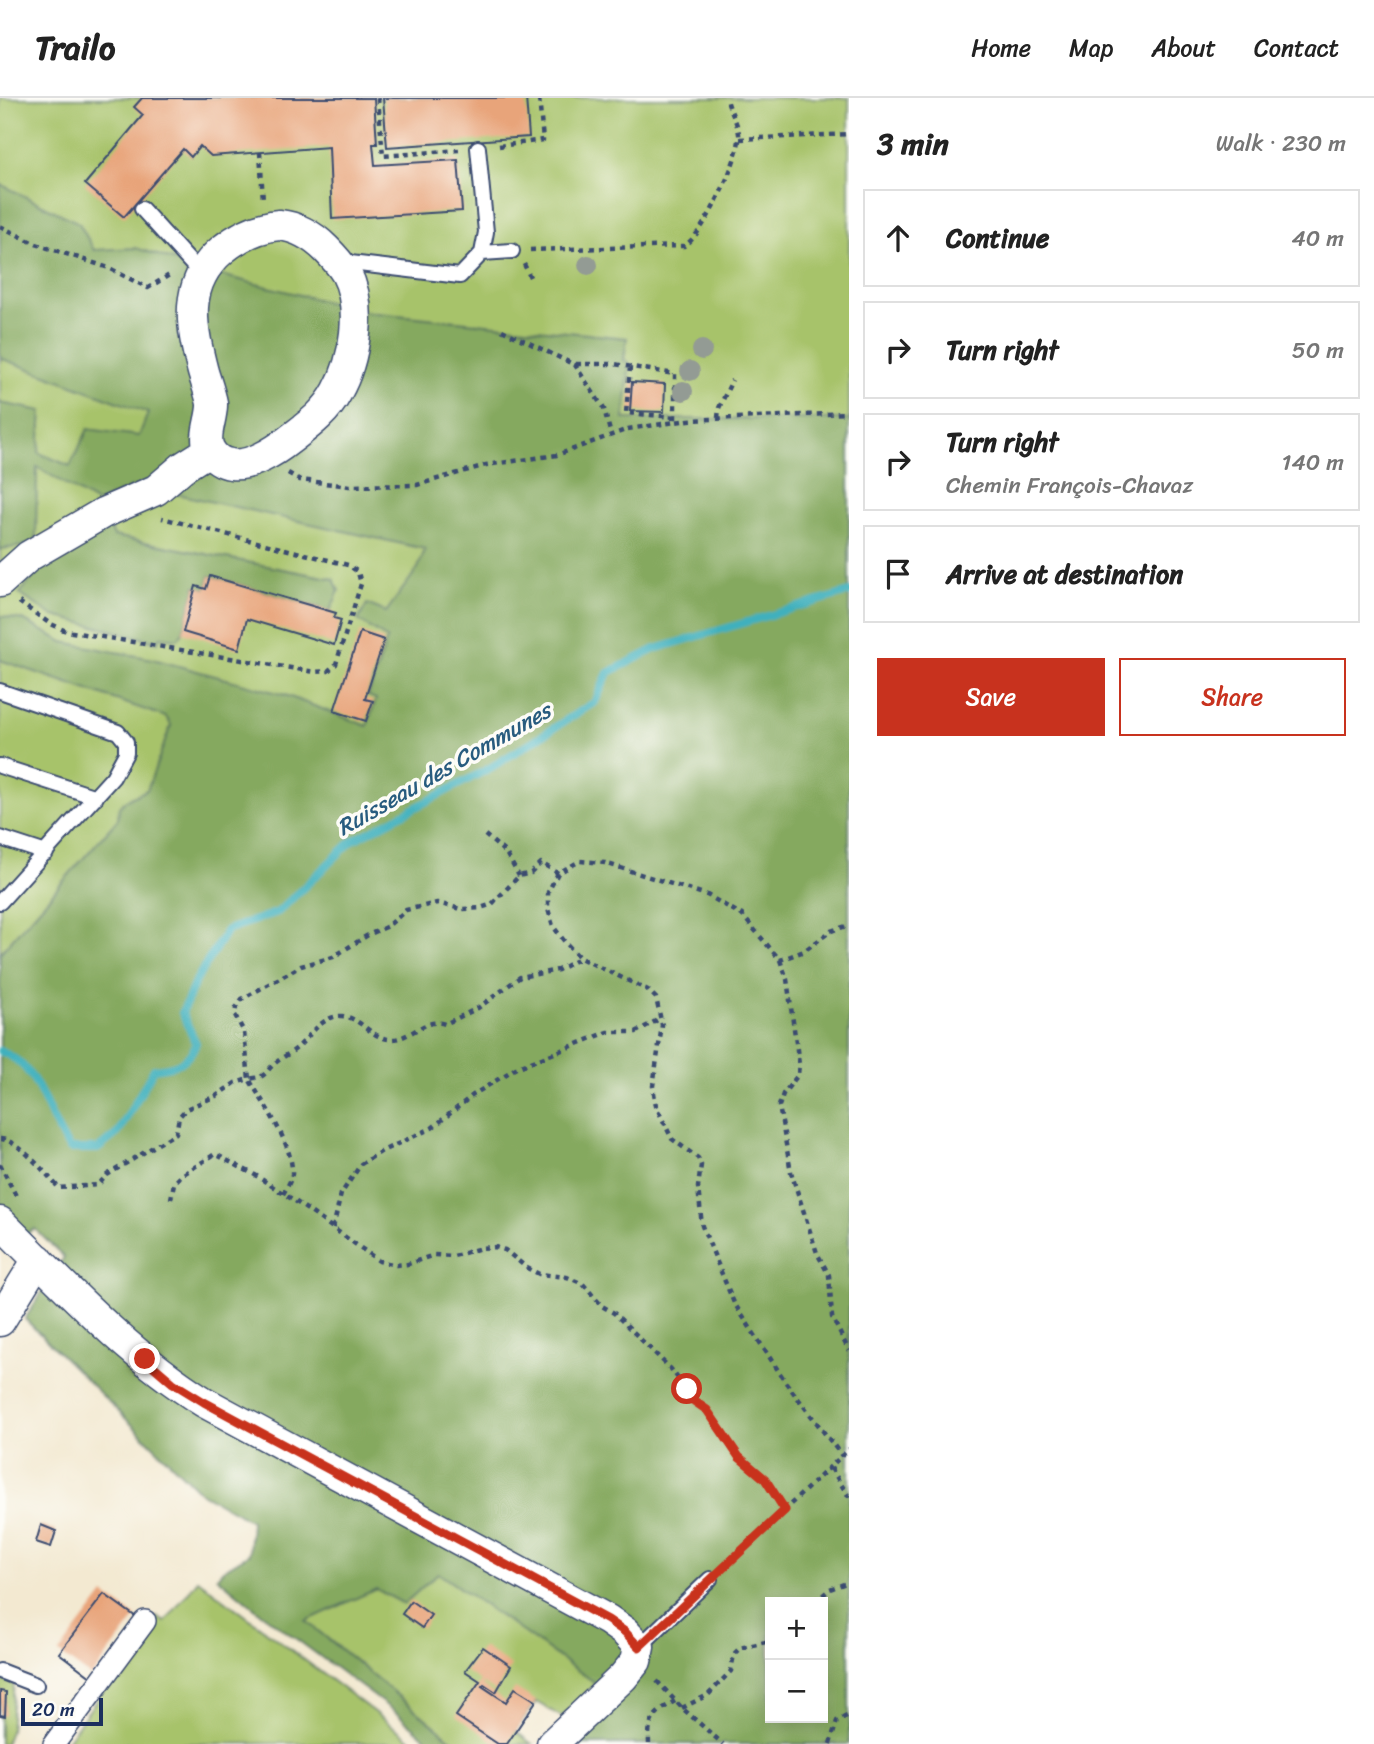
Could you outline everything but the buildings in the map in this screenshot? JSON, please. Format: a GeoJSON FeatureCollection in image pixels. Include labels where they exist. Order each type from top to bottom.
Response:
{"type":"FeatureCollection","features":[{"type":"Feature","properties":{"kind":"street"},"geometry":{"type":"LineString","coordinates":[[265,226],[290,226],[319,242],[337,262],[346,274],[356,320],[356,335],[337,393],[323,413],[277,450],[264,457],[234,465],[220,460],[210,450],[207,441],[212,403],[194,331],[194,289],[197,270],[231,243],[265,226]]}},
{"type":"Feature","properties":{"kind":"street"},"geometry":{"type":"LineString","coordinates":[[5,589],[29,556],[127,502],[156,490],[183,467],[210,450]]}},
{"type":"Feature","properties":{"kind":"street"},"geometry":{"type":"LineString","coordinates":[[0,1222],[115,1334],[173,1383],[275,1441],[608,1620],[625,1632],[637,1654],[623,1677],[552,1744]]}},
{"type":"Feature","properties":{"kind":"street"},"geometry":{"type":"LineString","coordinates":[[0,1321],[38,1259]]}},
{"type":"Feature","properties":{"kind":"street"},"geometry":{"type":"LineString","coordinates":[[54,1744],[145,1620]]}},
{"type":"Feature","properties":{"kind":"lane"},"geometry":{"type":"LineString","coordinates":[[337,262],[460,276],[482,253],[486,232],[478,148]]}},
{"type":"Feature","properties":{"kind":"lane"},"geometry":{"type":"LineString","coordinates":[[142,209],[197,270]]}},
{"type":"Feature","properties":{"kind":"lane"},"geometry":{"type":"LineString","coordinates":[[482,253],[512,251]]}},
{"type":"Feature","properties":{"kind":"lane"},"geometry":{"type":"LineString","coordinates":[[0,691],[118,732],[126,741],[127,754],[96,797],[0,902]]}},
{"type":"Feature","properties":{"kind":"lane"},"geometry":{"type":"LineString","coordinates":[[0,766],[96,797]]}},
{"type":"Feature","properties":{"kind":"lane"},"geometry":{"type":"LineString","coordinates":[[0,838],[46,853]]}},
{"type":"Feature","properties":{"kind":"lane"},"geometry":{"type":"LineString","coordinates":[[637,1654],[710,1579]]}},
{"type":"Feature","properties":{"kind":"lane"},"geometry":{"type":"LineString","coordinates":[[0,1671],[36,1685]]}},
{"type":"Feature","properties":{"kind":"path"},"geometry":{"type":"LineString","coordinates":[[378,98],[383,156],[543,140],[539,98]]}},
{"type":"Feature","properties":{"kind":"path"},"geometry":{"type":"LineString","coordinates":[[512,251],[684,246],[697,235],[721,191],[740,139],[727,98]]}},
{"type":"Feature","properties":{"kind":"path"},"geometry":{"type":"LineString","coordinates":[[740,139],[849,134]]}},
{"type":"Feature","properties":{"kind":"path"},"geometry":{"type":"LineString","coordinates":[[260,152],[265,226]]}},
{"type":"Feature","properties":{"kind":"path"},"geometry":{"type":"LineString","coordinates":[[0,226],[36,244],[108,268],[149,288],[164,277],[197,270]]}},
{"type":"Feature","properties":{"kind":"path"},"geometry":{"type":"LineString","coordinates":[[502,330],[575,365],[604,409],[611,435]]}},
{"type":"Feature","properties":{"kind":"path"},"geometry":{"type":"LineString","coordinates":[[575,365],[587,363],[675,374],[675,420]]}},
{"type":"Feature","properties":{"kind":"path"},"geometry":{"type":"LineString","coordinates":[[630,367],[626,413],[675,420],[849,413]]}},
{"type":"Feature","properties":{"kind":"path"},"geometry":{"type":"LineString","coordinates":[[718,418],[719,408],[732,380]]}},
{"type":"Feature","properties":{"kind":"path"},"geometry":{"type":"LineString","coordinates":[[264,457],[300,480],[384,487],[417,485],[486,465],[557,456],[628,429],[675,420]]}},
{"type":"Feature","properties":{"kind":"path"},"geometry":{"type":"LineString","coordinates":[[5,589],[48,623],[66,631],[315,672],[328,671],[336,664],[361,584],[358,572],[348,565],[149,514],[127,502]]}},
{"type":"Feature","properties":{"kind":"path"},"geometry":{"type":"LineString","coordinates":[[485,835],[506,853],[519,876]]}},
{"type":"Feature","properties":{"kind":"path"},"geometry":{"type":"LineString","coordinates":[[842,1456],[787,1384],[734,1303],[702,1226],[698,1187],[701,1164],[698,1158],[671,1139],[656,1106],[653,1086],[661,1018],[656,998],[648,990],[580,958],[553,926],[548,909],[548,892],[558,873],[580,861],[598,862],[708,895],[742,915],[780,960],[787,979],[799,1064],[798,1075],[783,1094],[779,1106],[791,1172],[817,1253],[829,1275],[832,1317],[849,1351]]}},
{"type":"Feature","properties":{"kind":"path"},"geometry":{"type":"LineString","coordinates":[[283,1194],[292,1170],[290,1157],[250,1079],[244,1032],[235,1015],[242,999],[301,966],[333,957],[388,926],[406,910],[437,903],[461,909],[481,908],[492,904],[519,876],[531,873],[541,863],[558,873]]}},
{"type":"Feature","properties":{"kind":"path"},"geometry":{"type":"LineString","coordinates":[[780,960],[804,951],[831,931],[849,925]]}},
{"type":"Feature","properties":{"kind":"path"},"geometry":{"type":"LineString","coordinates":[[0,1139],[6,1139],[37,1163],[59,1188],[98,1185],[107,1175],[176,1133],[179,1117],[186,1109],[216,1096],[235,1083],[263,1076],[273,1065],[296,1049],[316,1028],[330,1019],[341,1016],[351,1019],[374,1035],[390,1040],[429,1023],[445,1024],[478,1008],[520,978],[558,970],[580,958]]}},
{"type":"Feature","properties":{"kind":"path"},"geometry":{"type":"LineString","coordinates":[[333,1228],[341,1194],[362,1164],[382,1151],[432,1128],[516,1068],[608,1032],[636,1032],[661,1018]]}},
{"type":"Feature","properties":{"kind":"path"},"geometry":{"type":"LineString","coordinates":[[171,1199],[174,1183],[215,1154],[255,1175],[379,1261],[396,1265],[408,1264],[434,1255],[454,1256],[495,1247],[505,1250],[527,1268],[540,1274],[567,1277],[583,1284],[602,1306],[614,1313],[671,1369],[694,1401],[707,1410],[739,1457],[765,1479],[785,1510]]}},
{"type":"Feature","properties":{"kind":"path"},"geometry":{"type":"LineString","coordinates":[[710,1579],[849,1449]]}},
{"type":"Feature","properties":{"kind":"path"},"geometry":{"type":"LineString","coordinates":[[831,1468],[849,1497]]}},
{"type":"Feature","properties":{"kind":"path"},"geometry":{"type":"LineString","coordinates":[[821,1597],[830,1589],[849,1582]]}},
{"type":"Feature","properties":{"kind":"path"},"geometry":{"type":"LineString","coordinates":[[682,1708],[708,1695],[731,1671],[734,1654],[740,1648],[765,1642]]}},
{"type":"Feature","properties":{"kind":"path"},"geometry":{"type":"LineString","coordinates":[[637,1654],[675,1701],[723,1744]]}},
{"type":"Feature","properties":{"kind":"path"},"geometry":{"type":"LineString","coordinates":[[649,1744],[649,1730],[653,1718],[659,1710],[675,1701]]}},
{"type":"Feature","properties":{"kind":"path"},"geometry":{"type":"LineString","coordinates":[[830,1744],[837,1721],[849,1715]]}},
{"type":"Feature","properties":{"kind":"green space"},"geometry":{"type":"Polygon","coordinates":[[[0,98],[849,98],[849,592],[0,1139],[0,98]]]}},
{"type":"Feature","properties":{"kind":"green space"},"geometry":{"type":"Polygon","coordinates":[[[0,184],[79,223],[94,250],[136,248],[213,273],[367,312],[627,338],[624,360],[630,363],[624,419],[849,419],[849,1744],[576,1744],[615,1706],[594,1682],[438,1573],[404,1604],[376,1589],[306,1621],[457,1744],[433,1744],[394,1711],[257,1610],[217,1577],[223,1570],[249,1554],[251,1521],[200,1492],[25,1319],[64,1257],[35,1229],[24,1235],[0,1212],[0,953],[118,819],[119,807],[126,800],[147,790],[171,725],[166,717],[0,660],[0,616],[23,620],[63,642],[153,659],[285,695],[367,726],[376,699],[368,696],[387,639],[358,620],[367,604],[386,612],[418,568],[425,549],[181,495],[132,487],[97,503],[37,467],[36,541],[0,549],[0,403],[42,411],[39,453],[70,466],[88,429],[139,436],[148,413],[0,358],[0,184]]]}},
{"type":"Feature","properties":{"kind":"green space"},"geometry":{"type":"Polygon","coordinates":[[[110,528],[114,536],[334,579],[339,591],[330,611],[210,576],[206,589],[196,586],[183,632],[178,639],[160,637],[158,642],[54,616],[19,594],[50,558],[110,528]]]}},
{"type":"Feature","properties":{"kind":"green space"},"geometry":{"type":"Polygon","coordinates":[[[323,1485],[613,1666],[562,1717],[536,1702],[515,1731],[532,1744],[457,1744],[305,1621],[323,1485]]]}},
{"type":"Feature","properties":{"kind":"green space"},"geometry":{"type":"Polygon","coordinates":[[[198,1580],[415,1743],[66,1742],[157,1617],[165,1622],[198,1580]]]}},
{"type":"Feature","properties":{"kind":"green space"},"geometry":{"type":"Polygon","coordinates":[[[0,1679],[14,1684],[10,1731],[5,1744],[0,1744],[0,1679]]]}},
{"type":"Feature","properties":{"kind":"waterway","name":"Ruisseau des Communes"},"geometry":{"type":"LineString","coordinates":[[0,1051],[14,1058],[34,1080],[70,1149],[98,1149],[118,1133],[154,1069],[180,1063],[193,1050],[196,1043],[182,1013],[195,982],[227,930],[278,912],[352,841],[490,768],[595,702],[608,673],[655,649],[849,592]]}},
{"type":"Feature","properties":{"kind":"route"},"geometry":{"type":"LineString","coordinates":[[145,1359],[173,1383],[204,1402],[608,1620],[625,1632],[639,1647],[785,1510],[765,1479],[739,1457],[707,1410],[694,1401],[687,1389]]}}]}
